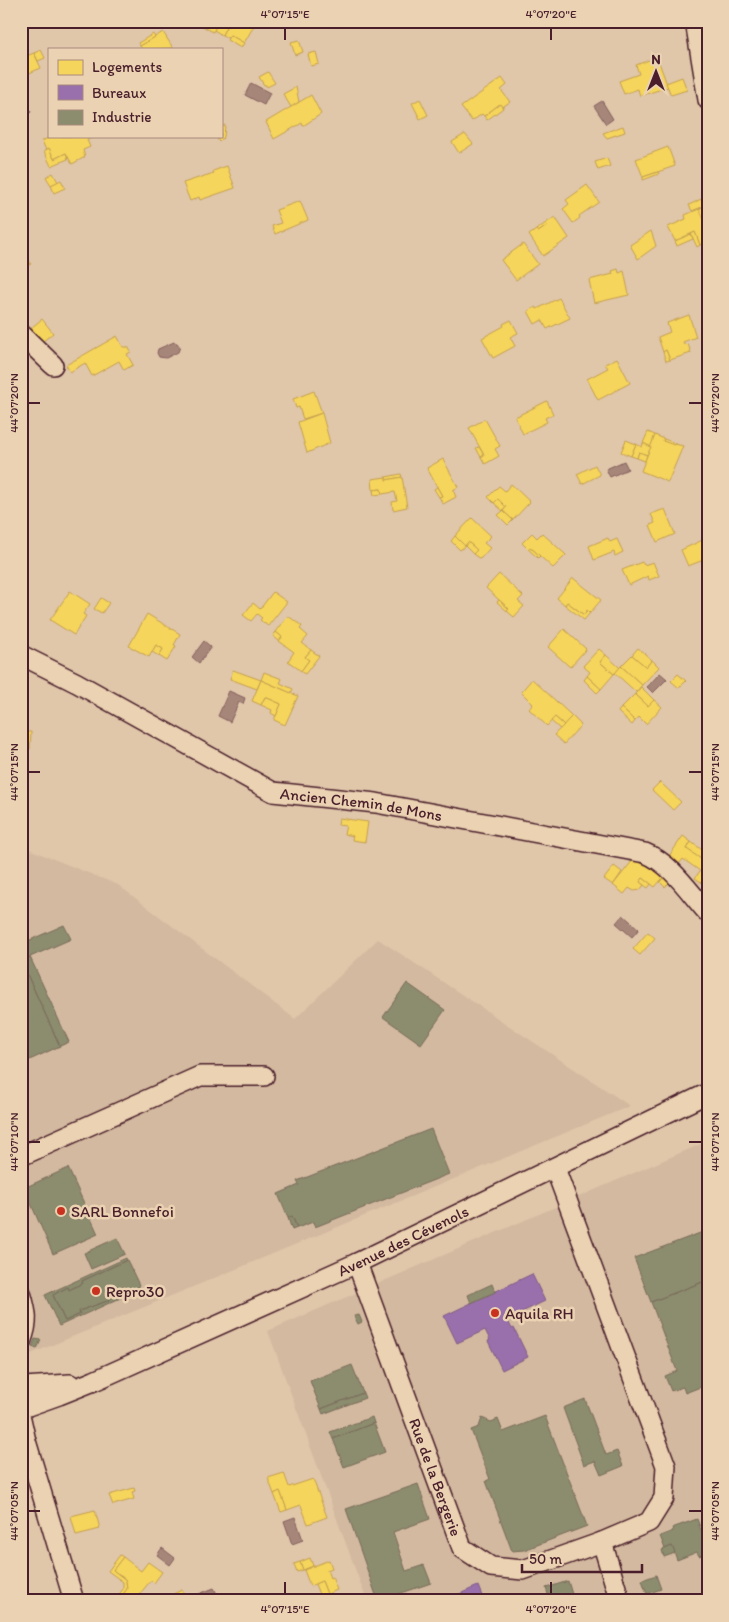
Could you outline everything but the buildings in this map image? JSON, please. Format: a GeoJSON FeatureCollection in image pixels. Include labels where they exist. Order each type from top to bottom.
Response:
{"type":"FeatureCollection","features":[{"type":"Feature","properties":{"kind":"street"},"geometry":{"type":"LineString","coordinates":[[695,21],[708,100]]}},
{"type":"Feature","properties":{"kind":"street"},"geometry":{"type":"LineString","coordinates":[[21,334],[53,365]]}},
{"type":"Feature","properties":{"kind":"street","name":"Ancien Chemin de Mons"},"geometry":{"type":"LineString","coordinates":[[21,655],[77,683],[273,792],[376,803],[645,852],[657,857],[672,871],[708,913]]}},
{"type":"Feature","properties":{"kind":"street"},"geometry":{"type":"LineString","coordinates":[[21,1156],[200,1076],[264,1076]]}},
{"type":"Feature","properties":{"kind":"street","name":"Avenue des Cévenols"},"geometry":{"type":"LineString","coordinates":[[24,1414],[59,1395],[357,1263],[708,1093]]}},
{"type":"Feature","properties":{"kind":"street","name":"Rue de la Bergerie"},"geometry":{"type":"LineString","coordinates":[[357,1263],[462,1548],[491,1567],[523,1570],[602,1542],[649,1522],[664,1498],[666,1466],[555,1168]]}},
{"type":"Feature","properties":{"kind":"street"},"geometry":{"type":"LineString","coordinates":[[21,1293],[27,1315],[26,1329],[21,1342]]}},
{"type":"Feature","properties":{"kind":"street","name":"Avenue des Cévenols"},"geometry":{"type":"LineString","coordinates":[[22,1386],[94,1381]]}},
{"type":"Feature","properties":{"kind":"street"},"geometry":{"type":"LineString","coordinates":[[22,1386],[27,1392],[24,1414],[26,1442],[74,1601]]}},
{"type":"Feature","properties":{"kind":"street"},"geometry":{"type":"LineString","coordinates":[[602,1542],[620,1601]]}},
{"type":"Feature","properties":{"kind":"shaded area"},"geometry":{"type":"Polygon","coordinates":[[[251,83],[270,93],[264,105],[245,95],[251,83]]]}},
{"type":"Feature","properties":{"kind":"shaded area"},"geometry":{"type":"Polygon","coordinates":[[[21,94],[31,112],[26,115],[21,111],[21,94]]]}},
{"type":"Feature","properties":{"kind":"shaded area"},"geometry":{"type":"Polygon","coordinates":[[[602,101],[613,119],[606,124],[594,106],[602,101]]]}},
{"type":"Feature","properties":{"kind":"shaded area"},"geometry":{"type":"Polygon","coordinates":[[[174,342],[180,347],[178,352],[166,358],[159,357],[158,349],[174,342]]]}},
{"type":"Feature","properties":{"kind":"shaded area"},"geometry":{"type":"Polygon","coordinates":[[[624,461],[628,469],[610,477],[606,469],[624,461]]]}},
{"type":"Feature","properties":{"kind":"shaded area"},"geometry":{"type":"Polygon","coordinates":[[[204,641],[211,647],[199,663],[192,657],[204,641]]]}},
{"type":"Feature","properties":{"kind":"shaded area"},"geometry":{"type":"Polygon","coordinates":[[[660,673],[667,679],[653,693],[647,687],[660,673]]]}},
{"type":"Feature","properties":{"kind":"shaded area"},"geometry":{"type":"Polygon","coordinates":[[[229,691],[245,698],[243,704],[239,702],[230,722],[218,716],[229,691]]]}},
{"type":"Feature","properties":{"kind":"shaded area"},"geometry":{"type":"Polygon","coordinates":[[[21,846],[118,885],[295,1019],[378,939],[630,1106],[21,1358],[21,846]]]}},
{"type":"Feature","properties":{"kind":"shaded area"},"geometry":{"type":"Polygon","coordinates":[[[623,915],[639,929],[632,937],[616,923],[623,915]]]}},
{"type":"Feature","properties":{"kind":"shaded area"},"geometry":{"type":"Polygon","coordinates":[[[708,1141],[708,1598],[702,1601],[367,1601],[268,1331],[708,1141]]]}},
{"type":"Feature","properties":{"kind":"shaded area"},"geometry":{"type":"Polygon","coordinates":[[[295,1517],[303,1540],[292,1544],[284,1521],[295,1517]]]}},
{"type":"Feature","properties":{"kind":"shaded area"},"geometry":{"type":"Polygon","coordinates":[[[162,1548],[175,1558],[170,1565],[157,1555],[162,1548]]]}},
{"type":"Feature","properties":{"kind":"shaded area"},"geometry":{"type":"Polygon","coordinates":[[[214,1588],[218,1596],[207,1601],[195,1601],[194,1596],[214,1588]]]}},
{"type":"Feature","properties":{"kind":"place","name":"SARL Bonnefoi"},"geometry":{"type":"Point","coordinates":[61,1211]}},
{"type":"Feature","properties":{"kind":"place","name":"Repro30"},"geometry":{"type":"Point","coordinates":[96,1291]}},
{"type":"Feature","properties":{"kind":"place","name":"Aquila RH"},"geometry":{"type":"Point","coordinates":[495,1313]}}]}
